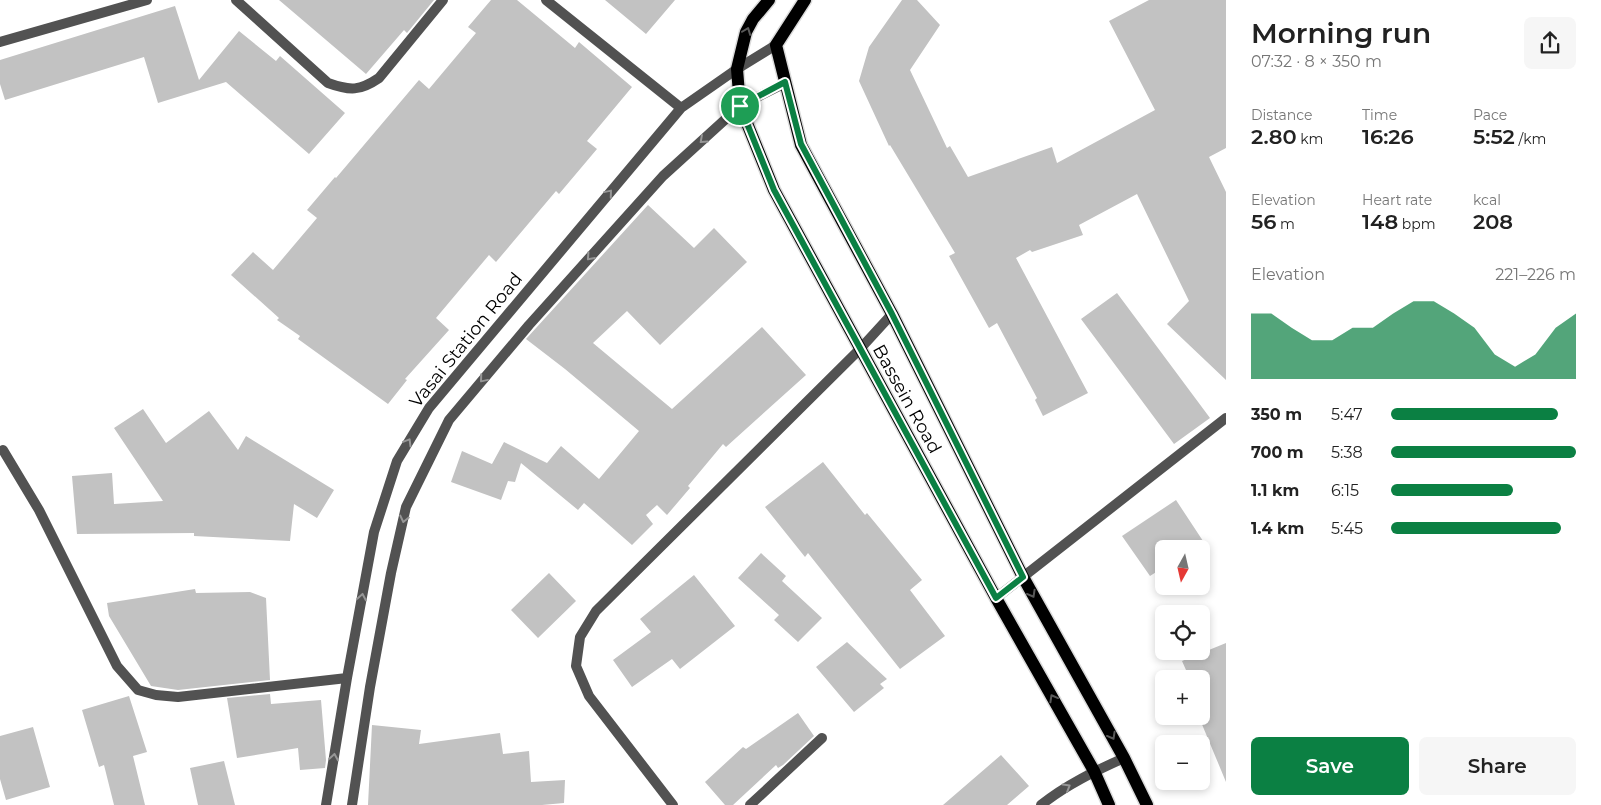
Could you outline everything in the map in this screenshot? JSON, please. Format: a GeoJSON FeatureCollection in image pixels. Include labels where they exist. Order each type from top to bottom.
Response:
{"type":"FeatureCollection","features":[{"type":"Feature","properties":{"kind":"main road","name":"Bassein Road"},"geometry":{"type":"LineString","coordinates":[[769,0],[752,19],[746,32],[737,69],[740,106],[774,190],[996,598],[1094,771],[1109,805]]}},
{"type":"Feature","properties":{"kind":"main road"},"geometry":{"type":"LineString","coordinates":[[776,45],[805,0]]}},
{"type":"Feature","properties":{"kind":"main road","name":"Bassein Road"},"geometry":{"type":"LineString","coordinates":[[776,45],[801,144],[892,314],[1023,577],[1124,758],[1147,805]]}},
{"type":"Feature","properties":{"kind":"street"},"geometry":{"type":"LineString","coordinates":[[0,42],[147,0]]}},
{"type":"Feature","properties":{"kind":"street"},"geometry":{"type":"LineString","coordinates":[[236,0],[328,83],[345,89],[366,86],[379,78],[443,0]]}},
{"type":"Feature","properties":{"kind":"street"},"geometry":{"type":"LineString","coordinates":[[546,0],[681,108]]}},
{"type":"Feature","properties":{"kind":"street","name":"Vasai Station Road"},"geometry":{"type":"LineString","coordinates":[[326,805],[374,532],[397,462],[407,445],[429,408],[681,108],[737,69],[776,45]]}},
{"type":"Feature","properties":{"kind":"street"},"geometry":{"type":"LineString","coordinates":[[352,805],[370,687],[391,573],[406,507],[449,420],[529,325],[663,176],[740,106],[785,82]]}},
{"type":"Feature","properties":{"kind":"street"},"geometry":{"type":"LineString","coordinates":[[673,805],[590,696],[576,666],[580,636],[596,611],[860,349],[892,314]]}},
{"type":"Feature","properties":{"kind":"street"},"geometry":{"type":"LineString","coordinates":[[996,598],[1226,418]]}},
{"type":"Feature","properties":{"kind":"street"},"geometry":{"type":"LineString","coordinates":[[3,450],[39,510],[117,666],[138,690],[156,695],[178,696],[347,678]]}},
{"type":"Feature","properties":{"kind":"street"},"geometry":{"type":"LineString","coordinates":[[750,805],[822,738]]}},
{"type":"Feature","properties":{"kind":"street"},"geometry":{"type":"LineString","coordinates":[[1041,805],[1094,771],[1124,758]]}},
{"type":"Feature","properties":{"kind":"building"},"geometry":{"type":"Polygon","coordinates":[[[279,0],[434,0],[407,33],[404,30],[366,74],[279,0]]]}},
{"type":"Feature","properties":{"kind":"building"},"geometry":{"type":"Polygon","coordinates":[[[491,0],[517,0],[575,48],[579,42],[632,87],[587,141],[597,149],[559,194],[556,191],[496,262],[489,255],[436,318],[449,330],[405,379],[407,380],[388,404],[298,339],[300,336],[277,320],[279,318],[231,275],[253,252],[273,270],[317,218],[307,210],[419,80],[429,89],[476,33],[468,27],[491,0]]]}},
{"type":"Feature","properties":{"kind":"building"},"geometry":{"type":"Polygon","coordinates":[[[605,0],[675,0],[646,34],[605,0]]]}},
{"type":"Feature","properties":{"kind":"building"},"geometry":{"type":"Polygon","coordinates":[[[902,0],[917,0],[940,25],[910,70],[947,148],[950,146],[968,177],[1052,147],[1057,163],[1155,110],[1109,21],[1149,0],[1226,0],[1226,148],[1209,157],[1226,192],[1226,380],[1167,324],[1189,301],[1137,194],[1079,225],[1083,235],[1032,252],[1030,250],[1016,258],[1088,393],[1043,416],[1035,400],[1037,398],[997,323],[989,328],[949,256],[955,253],[889,146],[859,81],[869,47],[902,0]]]}},
{"type":"Feature","properties":{"kind":"building"},"geometry":{"type":"Polygon","coordinates":[[[175,6],[199,80],[239,31],[276,61],[280,56],[345,113],[309,154],[226,82],[158,103],[144,57],[5,100],[0,84],[0,60],[175,6]]]}},
{"type":"Feature","properties":{"kind":"building"},"geometry":{"type":"Polygon","coordinates":[[[648,205],[694,248],[714,228],[747,262],[660,345],[627,311],[593,343],[672,409],[762,327],[806,375],[726,447],[723,444],[667,515],[657,505],[646,515],[653,524],[632,545],[584,503],[578,510],[521,463],[515,482],[508,481],[501,500],[451,482],[462,451],[492,464],[504,442],[547,463],[561,446],[599,479],[639,431],[526,339],[648,205]]]}},
{"type":"Feature","properties":{"kind":"building"},"geometry":{"type":"Polygon","coordinates":[[[1117,293],[1210,418],[1174,444],[1081,319],[1117,293]]]}},
{"type":"Feature","properties":{"kind":"building"},"geometry":{"type":"Polygon","coordinates":[[[143,409],[166,443],[209,411],[238,450],[246,436],[334,490],[317,518],[294,504],[290,541],[194,536],[194,533],[77,534],[72,476],[112,473],[114,504],[163,501],[114,428],[143,409]]]}},
{"type":"Feature","properties":{"kind":"building"},"geometry":{"type":"Polygon","coordinates":[[[823,462],[865,515],[867,513],[922,580],[910,590],[945,636],[900,669],[808,553],[805,557],[765,507],[823,462]]]}},
{"type":"Feature","properties":{"kind":"building"},"geometry":{"type":"Polygon","coordinates":[[[1176,500],[1202,540],[1155,540],[1155,573],[1150,576],[1122,536],[1176,500]]]}},
{"type":"Feature","properties":{"kind":"building"},"geometry":{"type":"Polygon","coordinates":[[[761,553],[786,576],[782,581],[822,618],[798,642],[774,620],[779,615],[738,578],[761,553]]]}},
{"type":"Feature","properties":{"kind":"building"},"geometry":{"type":"Polygon","coordinates":[[[549,573],[576,601],[538,638],[511,610],[549,573]]]}},
{"type":"Feature","properties":{"kind":"building"},"geometry":{"type":"Polygon","coordinates":[[[694,575],[735,626],[680,669],[672,659],[632,687],[613,660],[651,632],[640,619],[694,575]]]}},
{"type":"Feature","properties":{"kind":"building"},"geometry":{"type":"Polygon","coordinates":[[[195,589],[196,593],[250,592],[266,598],[270,680],[178,690],[151,686],[109,616],[107,603],[195,589]]]}},
{"type":"Feature","properties":{"kind":"building"},"geometry":{"type":"Polygon","coordinates":[[[847,642],[887,679],[880,684],[884,688],[854,712],[816,667],[847,642]]]}},
{"type":"Feature","properties":{"kind":"building"},"geometry":{"type":"Polygon","coordinates":[[[1226,643],[1226,782],[1210,744],[1210,735],[1206,735],[1202,725],[1210,725],[1210,670],[1186,670],[1182,661],[1210,660],[1210,650],[1226,643]]]}},
{"type":"Feature","properties":{"kind":"building"},"geometry":{"type":"Polygon","coordinates":[[[270,694],[271,704],[321,700],[325,768],[300,770],[298,748],[237,758],[227,698],[270,694]]]}},
{"type":"Feature","properties":{"kind":"building"},"geometry":{"type":"Polygon","coordinates":[[[129,696],[147,752],[133,756],[145,805],[114,805],[104,765],[99,767],[82,710],[129,696]]]}},
{"type":"Feature","properties":{"kind":"building"},"geometry":{"type":"Polygon","coordinates":[[[798,713],[814,736],[783,765],[778,768],[776,765],[733,805],[725,805],[705,782],[743,747],[746,749],[798,713]]]}},
{"type":"Feature","properties":{"kind":"building"},"geometry":{"type":"Polygon","coordinates":[[[372,725],[421,730],[419,744],[500,733],[503,754],[529,751],[531,782],[565,780],[564,803],[542,805],[368,805],[372,725]]]}},
{"type":"Feature","properties":{"kind":"building"},"geometry":{"type":"Polygon","coordinates":[[[33,727],[50,787],[6,800],[0,779],[0,736],[33,727]]]}},
{"type":"Feature","properties":{"kind":"building"},"geometry":{"type":"Polygon","coordinates":[[[1001,755],[1029,786],[1007,805],[943,805],[1001,755]]]}},
{"type":"Feature","properties":{"kind":"building"},"geometry":{"type":"Polygon","coordinates":[[[224,761],[235,805],[198,805],[190,768],[224,761]]]}},
{"type":"Feature","properties":{"kind":"route"},"geometry":{"type":"LineString","coordinates":[[785,82],[801,144],[892,314],[1023,577],[996,598],[774,190],[740,106],[785,82]]}}]}
